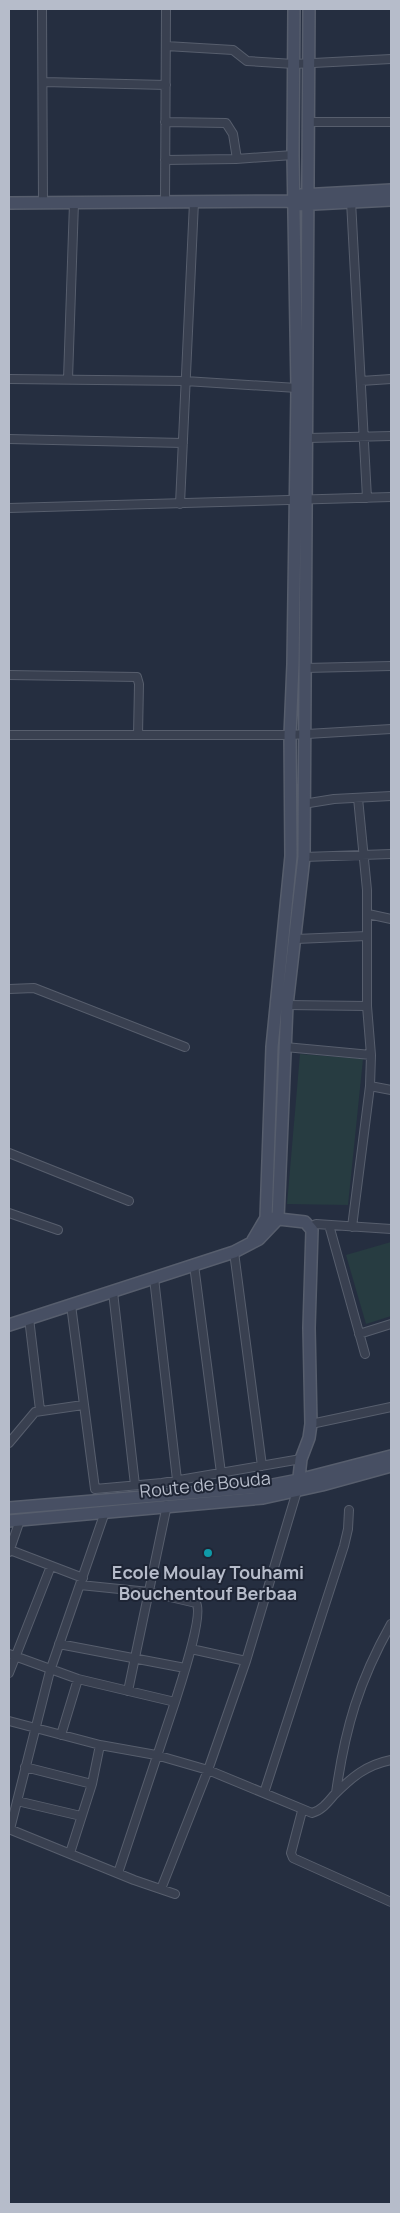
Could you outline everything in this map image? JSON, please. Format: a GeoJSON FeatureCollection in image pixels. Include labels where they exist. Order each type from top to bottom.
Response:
{"type":"FeatureCollection","features":[{"type":"Feature","properties":{"kind":"main road"},"geometry":{"type":"LineString","coordinates":[[9,1325],[234,1252],[250,1245],[269,1231],[272,1218],[288,1005],[304,857],[305,668],[292,200],[294,9]]}},
{"type":"Feature","properties":{"kind":"main road"},"geometry":{"type":"LineString","coordinates":[[272,1218],[272,1047],[291,856],[290,735],[300,501],[308,438],[307,63],[309,9]]}},
{"type":"Feature","properties":{"kind":"main road"},"geometry":{"type":"LineString","coordinates":[[9,203],[292,200],[391,190]]}},
{"type":"Feature","properties":{"kind":"main road"},"geometry":{"type":"LineString","coordinates":[[307,199],[391,200]]}},
{"type":"Feature","properties":{"kind":"main road"},"geometry":{"type":"LineString","coordinates":[[272,1218],[305,1222],[310,1226],[311,1424],[309,1438],[301,1459],[298,1486]]}},
{"type":"Feature","properties":{"kind":"main road","name":"Route de Bouda"},"geometry":{"type":"LineString","coordinates":[[14,1520],[263,1498],[391,1456]]}},
{"type":"Feature","properties":{"kind":"main road","name":"Route de Bouda"},"geometry":{"type":"LineString","coordinates":[[9,1508],[262,1486],[298,1486],[391,1466]]}},
{"type":"Feature","properties":{"kind":"street"},"geometry":{"type":"LineString","coordinates":[[42,9],[44,82],[43,203]]}},
{"type":"Feature","properties":{"kind":"street"},"geometry":{"type":"LineString","coordinates":[[165,202],[166,9]]}},
{"type":"Feature","properties":{"kind":"street"},"geometry":{"type":"LineString","coordinates":[[166,46],[233,50],[247,61],[294,64],[391,59]]}},
{"type":"Feature","properties":{"kind":"street"},"geometry":{"type":"LineString","coordinates":[[44,82],[166,85]]}},
{"type":"Feature","properties":{"kind":"street"},"geometry":{"type":"LineString","coordinates":[[165,122],[226,123],[233,134],[237,159]]}},
{"type":"Feature","properties":{"kind":"street"},"geometry":{"type":"LineString","coordinates":[[307,122],[391,122]]}},
{"type":"Feature","properties":{"kind":"street"},"geometry":{"type":"LineString","coordinates":[[165,160],[237,159],[293,155]]}},
{"type":"Feature","properties":{"kind":"street"},"geometry":{"type":"LineString","coordinates":[[351,201],[367,498]]}},
{"type":"Feature","properties":{"kind":"street"},"geometry":{"type":"LineString","coordinates":[[180,504],[194,202]]}},
{"type":"Feature","properties":{"kind":"street"},"geometry":{"type":"LineString","coordinates":[[68,379],[74,203]]}},
{"type":"Feature","properties":{"kind":"street"},"geometry":{"type":"LineString","coordinates":[[9,379],[185,381],[296,388]]}},
{"type":"Feature","properties":{"kind":"street"},"geometry":{"type":"LineString","coordinates":[[361,381],[391,379]]}},
{"type":"Feature","properties":{"kind":"street"},"geometry":{"type":"LineString","coordinates":[[308,438],[391,436]]}},
{"type":"Feature","properties":{"kind":"street"},"geometry":{"type":"LineString","coordinates":[[9,439],[183,444]]}},
{"type":"Feature","properties":{"kind":"street"},"geometry":{"type":"LineString","coordinates":[[9,508],[391,497]]}},
{"type":"Feature","properties":{"kind":"street"},"geometry":{"type":"LineString","coordinates":[[305,668],[391,666]]}},
{"type":"Feature","properties":{"kind":"street"},"geometry":{"type":"LineString","coordinates":[[9,675],[137,677],[139,684],[138,735]]}},
{"type":"Feature","properties":{"kind":"street"},"geometry":{"type":"LineString","coordinates":[[9,735],[290,735],[391,729]]}},
{"type":"Feature","properties":{"kind":"street"},"geometry":{"type":"LineString","coordinates":[[304,804],[391,796]]}},
{"type":"Feature","properties":{"kind":"street"},"geometry":{"type":"LineString","coordinates":[[352,1227],[370,1086],[371,1055],[367,1006],[368,914],[358,798]]}},
{"type":"Feature","properties":{"kind":"street"},"geometry":{"type":"LineString","coordinates":[[304,857],[391,854]]}},
{"type":"Feature","properties":{"kind":"street"},"geometry":{"type":"LineString","coordinates":[[368,914],[391,918]]}},
{"type":"Feature","properties":{"kind":"street"},"geometry":{"type":"LineString","coordinates":[[296,939],[367,936]]}},
{"type":"Feature","properties":{"kind":"street"},"geometry":{"type":"LineString","coordinates":[[9,989],[34,988],[185,1047]]}},
{"type":"Feature","properties":{"kind":"street"},"geometry":{"type":"LineString","coordinates":[[288,1005],[367,1006]]}},
{"type":"Feature","properties":{"kind":"street"},"geometry":{"type":"LineString","coordinates":[[285,1047],[371,1055]]}},
{"type":"Feature","properties":{"kind":"street"},"geometry":{"type":"LineString","coordinates":[[370,1086],[391,1090]]}},
{"type":"Feature","properties":{"kind":"street"},"geometry":{"type":"LineString","coordinates":[[9,1153],[129,1201]]}},
{"type":"Feature","properties":{"kind":"street"},"geometry":{"type":"LineString","coordinates":[[9,1213],[58,1230]]}},
{"type":"Feature","properties":{"kind":"street"},"geometry":{"type":"LineString","coordinates":[[310,1226],[316,1224],[391,1229]]}},
{"type":"Feature","properties":{"kind":"street"},"geometry":{"type":"LineString","coordinates":[[329,1225],[365,1354]]}},
{"type":"Feature","properties":{"kind":"street"},"geometry":{"type":"LineString","coordinates":[[234,1252],[262,1466]]}},
{"type":"Feature","properties":{"kind":"street"},"geometry":{"type":"LineString","coordinates":[[194,1265],[221,1473]]}},
{"type":"Feature","properties":{"kind":"street"},"geometry":{"type":"LineString","coordinates":[[154,1278],[177,1480]]}},
{"type":"Feature","properties":{"kind":"street"},"geometry":{"type":"LineString","coordinates":[[113,1292],[135,1485]]}},
{"type":"Feature","properties":{"kind":"street"},"geometry":{"type":"LineString","coordinates":[[71,1305],[94,1488],[100,1489],[177,1480],[301,1459]]}},
{"type":"Feature","properties":{"kind":"street"},"geometry":{"type":"LineString","coordinates":[[29,1318],[40,1410]]}},
{"type":"Feature","properties":{"kind":"street"},"geometry":{"type":"LineString","coordinates":[[359,1334],[391,1324]]}},
{"type":"Feature","properties":{"kind":"street"},"geometry":{"type":"LineString","coordinates":[[9,1443],[31,1414],[40,1410],[83,1405]]}},
{"type":"Feature","properties":{"kind":"street"},"geometry":{"type":"LineString","coordinates":[[311,1424],[391,1408]]}},
{"type":"Feature","properties":{"kind":"street"},"geometry":{"type":"LineString","coordinates":[[161,1889],[208,1770],[246,1662],[298,1486]]}},
{"type":"Feature","properties":{"kind":"street"},"geometry":{"type":"LineString","coordinates":[[128,1691],[167,1506]]}},
{"type":"Feature","properties":{"kind":"street"},"geometry":{"type":"LineString","coordinates":[[264,1793],[344,1546],[348,1529],[349,1510]]}},
{"type":"Feature","properties":{"kind":"street"},"geometry":{"type":"LineString","coordinates":[[105,1512],[50,1670],[9,1829],[175,1894]]}},
{"type":"Feature","properties":{"kind":"street"},"geometry":{"type":"LineString","coordinates":[[14,1520],[9,1551],[51,1566],[82,1581],[149,1592],[196,1603],[198,1612],[191,1649],[118,1873]]}},
{"type":"Feature","properties":{"kind":"street"},"geometry":{"type":"LineString","coordinates":[[9,1673],[11,1655],[51,1566]]}},
{"type":"Feature","properties":{"kind":"street"},"geometry":{"type":"LineString","coordinates":[[336,1794],[344,1740],[357,1696],[373,1656],[391,1624]]}},
{"type":"Feature","properties":{"kind":"street"},"geometry":{"type":"LineString","coordinates":[[59,1644],[185,1668]]}},
{"type":"Feature","properties":{"kind":"street"},"geometry":{"type":"LineString","coordinates":[[191,1649],[246,1662]]}},
{"type":"Feature","properties":{"kind":"street"},"geometry":{"type":"LineString","coordinates":[[11,1655],[78,1679],[175,1702]]}},
{"type":"Feature","properties":{"kind":"street"},"geometry":{"type":"LineString","coordinates":[[60,1735],[78,1679]]}},
{"type":"Feature","properties":{"kind":"street"},"geometry":{"type":"LineString","coordinates":[[9,1721],[100,1745],[156,1755],[208,1770],[302,1811],[316,1812],[367,1767],[391,1760]]}},
{"type":"Feature","properties":{"kind":"street"},"geometry":{"type":"LineString","coordinates":[[70,1853],[92,1784],[100,1745]]}},
{"type":"Feature","properties":{"kind":"street"},"geometry":{"type":"LineString","coordinates":[[25,1767],[92,1784]]}},
{"type":"Feature","properties":{"kind":"street"},"geometry":{"type":"LineString","coordinates":[[17,1800],[81,1816]]}},
{"type":"Feature","properties":{"kind":"street"},"geometry":{"type":"LineString","coordinates":[[302,1811],[291,1853],[293,1858],[391,1902]]}},
{"type":"Feature","properties":{"kind":"green space"},"geometry":{"type":"Polygon","coordinates":[[[300,1054],[363,1059],[348,1205],[287,1204],[300,1054]]]}},
{"type":"Feature","properties":{"kind":"green space"},"geometry":{"type":"Polygon","coordinates":[[[391,1242],[391,1316],[366,1324],[346,1255],[391,1242]]]}},
{"type":"Feature","properties":{"kind":"place","name":"Ecole Moulay Touhami Bouchentouf Berbaa"},"geometry":{"type":"Point","coordinates":[208,1553]}}]}
